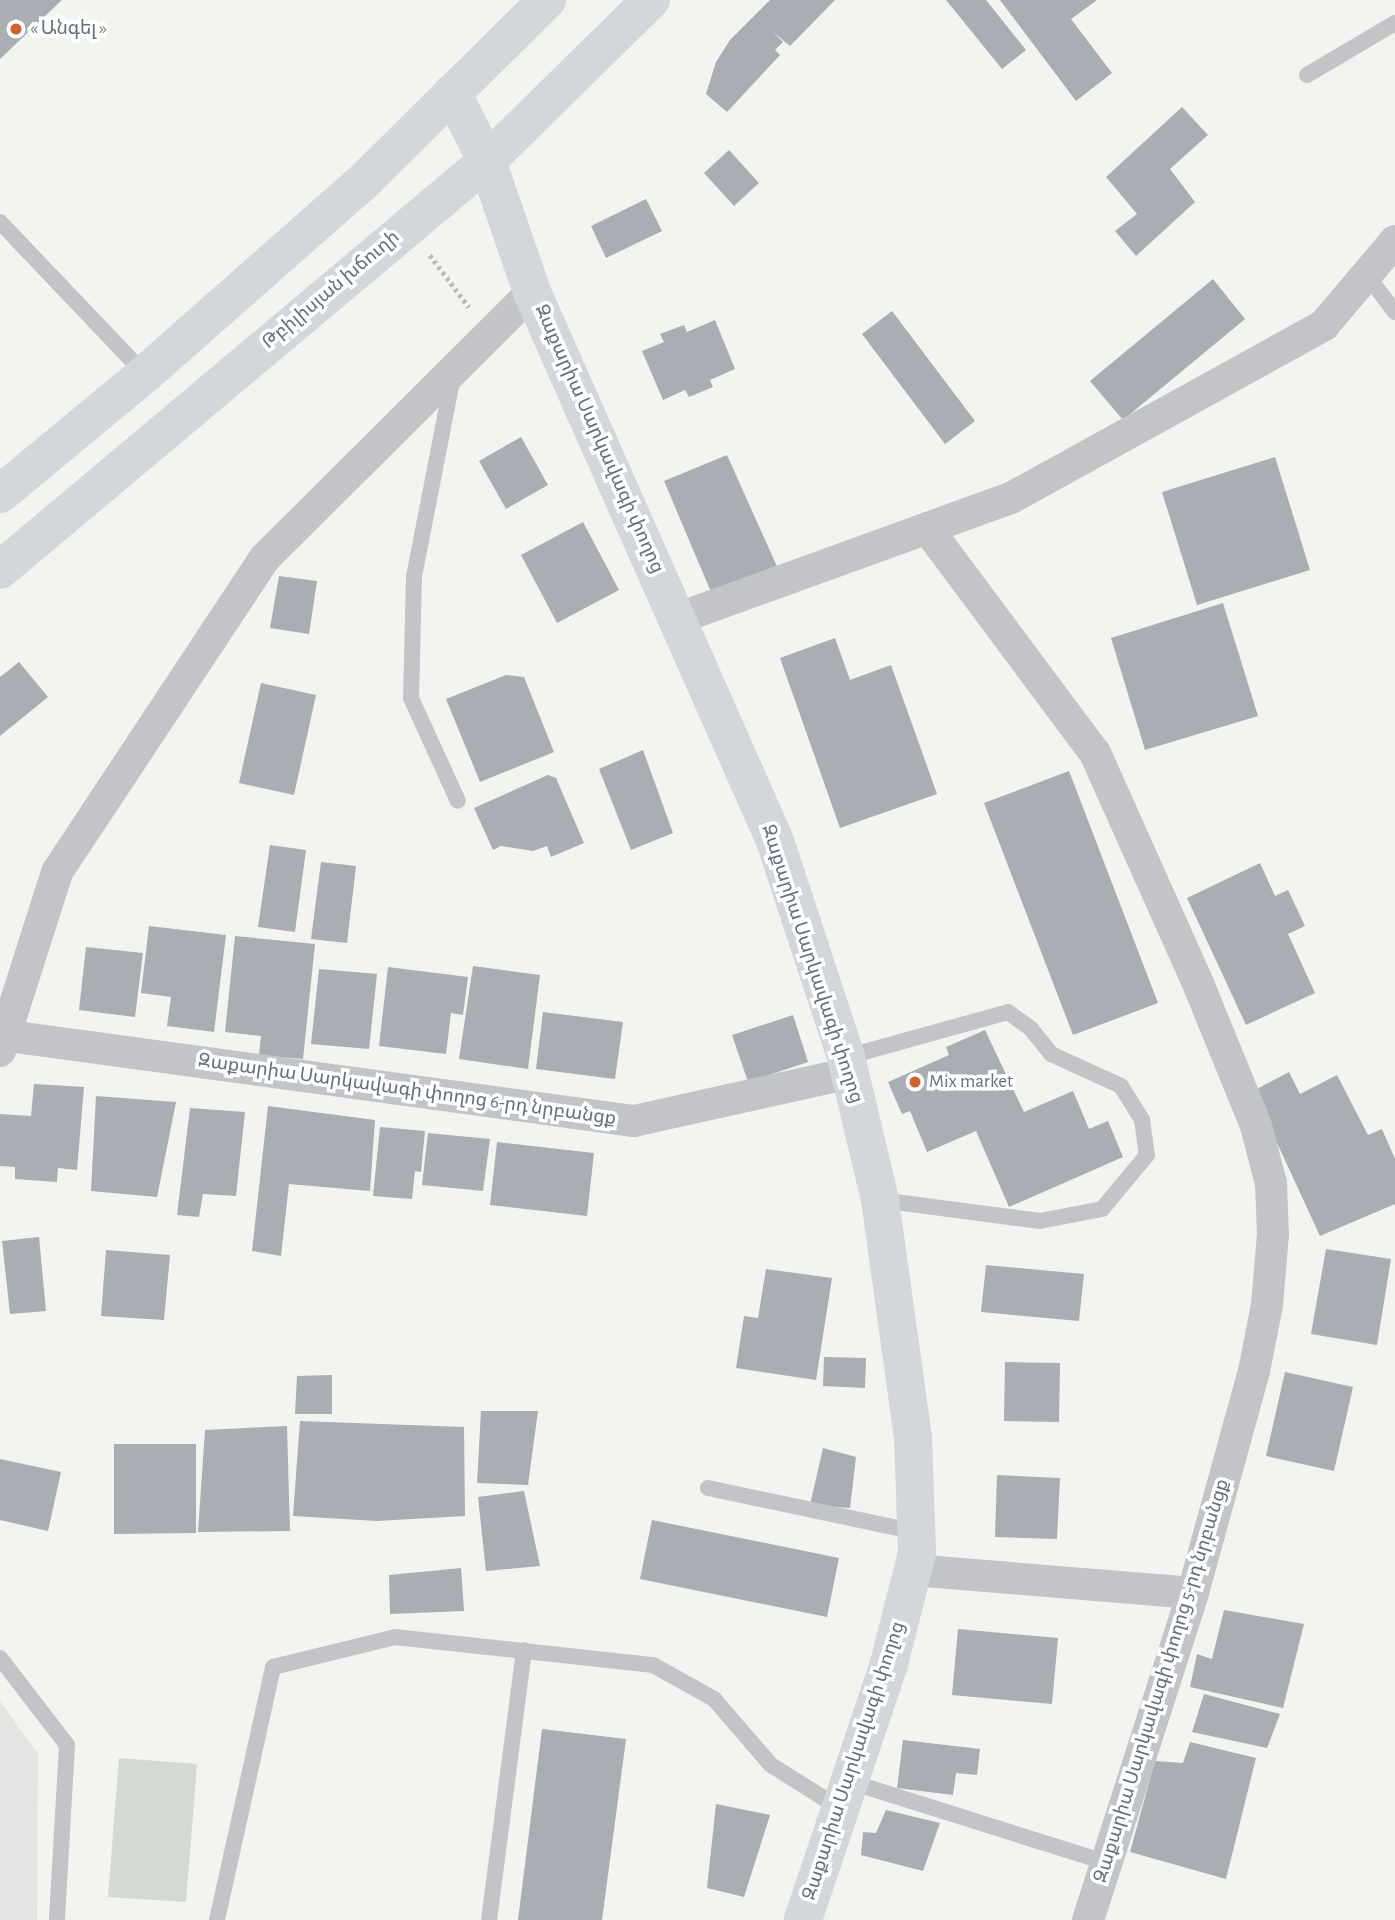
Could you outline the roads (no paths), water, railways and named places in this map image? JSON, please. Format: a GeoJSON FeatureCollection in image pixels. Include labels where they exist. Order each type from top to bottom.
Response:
{"type":"FeatureCollection","features":[{"type":"Feature","properties":{"kind":"main road"},"geometry":{"type":"LineString","coordinates":[[0,494],[145,374],[366,179],[547,0]]}},
{"type":"Feature","properties":{"kind":"main road","name":"Թբիլիսյան խճուղի"},"geometry":{"type":"LineString","coordinates":[[0,570],[487,161],[651,0]]}},
{"type":"Feature","properties":{"kind":"main road","name":"Զաքարիա Սարկավագի փողոց"},"geometry":{"type":"LineString","coordinates":[[452,93],[487,161],[532,292],[680,618],[775,841],[848,1065],[880,1200],[913,1438],[917,1532],[913,1570],[846,1796],[803,1920]]}},
{"type":"Feature","properties":{"kind":"street"},"geometry":{"type":"LineString","coordinates":[[680,618],[1011,498],[1324,325],[1381,288],[1395,241]]}},
{"type":"Feature","properties":{"kind":"street","name":"Զաքարիա Սարկավագի փողոց 6-րդ նրբանցք"},"geometry":{"type":"LineString","coordinates":[[532,292],[265,558],[57,872],[1,1043],[634,1121],[848,1065]]}},
{"type":"Feature","properties":{"kind":"street","name":"Զաքարիա Սարկավագի փողոց 5-րդ նրբանցք"},"geometry":{"type":"LineString","coordinates":[[927,528],[1095,753],[1199,986],[1256,1126],[1271,1183],[1273,1234],[1267,1305],[1193,1593],[1088,1920]]}},
{"type":"Feature","properties":{"kind":"street"},"geometry":{"type":"LineString","coordinates":[[913,1570],[1193,1593]]}},
{"type":"Feature","properties":{"kind":"lane"},"geometry":{"type":"LineString","coordinates":[[1307,75],[1395,23]]}},
{"type":"Feature","properties":{"kind":"lane"},"geometry":{"type":"LineString","coordinates":[[0,222],[145,374]]}},
{"type":"Feature","properties":{"kind":"lane"},"geometry":{"type":"LineString","coordinates":[[1381,288],[1395,312]]}},
{"type":"Feature","properties":{"kind":"lane"},"geometry":{"type":"LineString","coordinates":[[454,370],[414,576],[411,698],[458,801]]}},
{"type":"Feature","properties":{"kind":"lane"},"geometry":{"type":"LineString","coordinates":[[848,1065],[1008,1012],[1051,1054],[1121,1086],[1142,1120],[1147,1155],[1102,1209],[1040,1220],[880,1200]]}},
{"type":"Feature","properties":{"kind":"lane"},"geometry":{"type":"LineString","coordinates":[[708,1488],[917,1532]]}},
{"type":"Feature","properties":{"kind":"lane"},"geometry":{"type":"LineString","coordinates":[[217,1920],[273,1667],[395,1637],[653,1665],[714,1699],[771,1765],[846,1796],[1105,1862]]}},
{"type":"Feature","properties":{"kind":"lane"},"geometry":{"type":"LineString","coordinates":[[489,1920],[524,1650]]}},
{"type":"Feature","properties":{"kind":"lane"},"geometry":{"type":"LineString","coordinates":[[0,1658],[66,1745],[57,1920]]}},
{"type":"Feature","properties":{"kind":"place","name":"« Անգել »"},"geometry":{"type":"Point","coordinates":[16,29]}},
{"type":"Feature","properties":{"kind":"place","name":"Mix market"},"geometry":{"type":"Point","coordinates":[915,1082]}}]}
